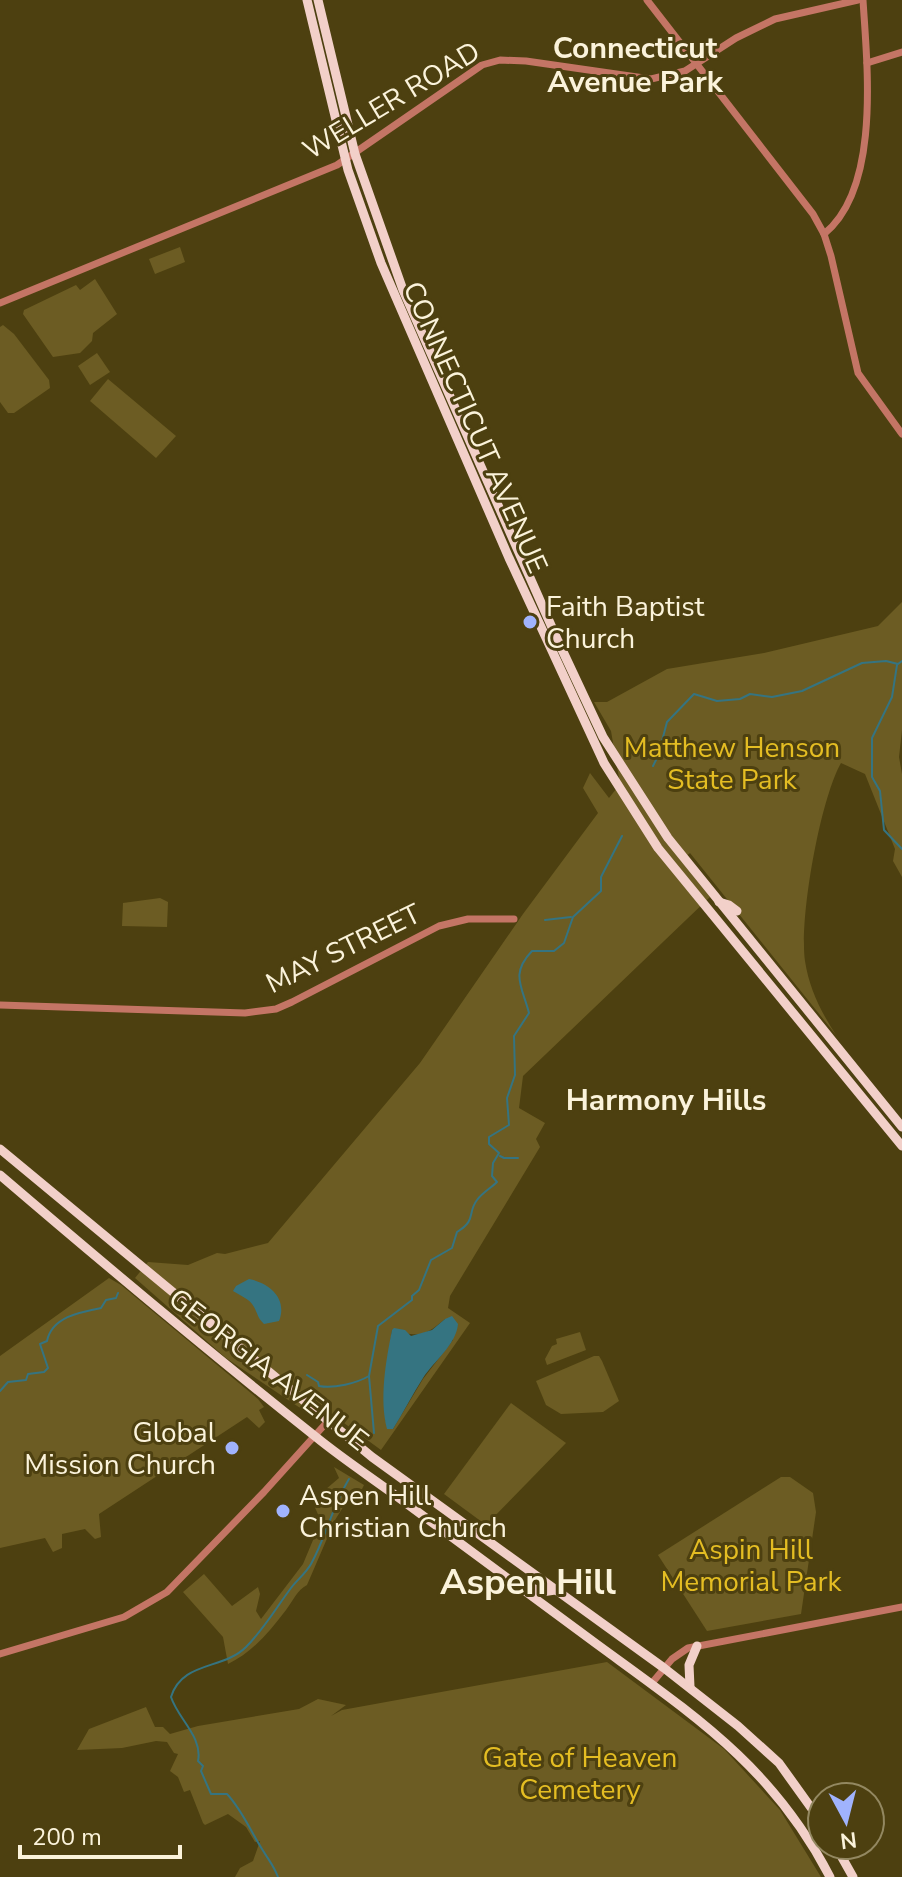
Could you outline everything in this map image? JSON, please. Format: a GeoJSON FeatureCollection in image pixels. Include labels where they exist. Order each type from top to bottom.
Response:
{"type":"FeatureCollection","features":[{"type":"Feature","properties":{"kind":"main road","name":"CONNECTICUT AVENUE"},"geometry":{"type":"LineString","coordinates":[[307,0],[346,160],[365,220],[399,307],[541,631],[604,763],[658,848],[902,1146]]}},
{"type":"Feature","properties":{"kind":"main road","name":"CONNECTICUT AVENUE"},"geometry":{"type":"LineString","coordinates":[[318,0],[355,154],[403,290],[570,669],[617,761],[668,838],[902,1127]]}},
{"type":"Feature","properties":{"kind":"main road"},"geometry":{"type":"LineString","coordinates":[[717,899],[737,911]]}},
{"type":"Feature","properties":{"kind":"main road"},"geometry":{"type":"LineString","coordinates":[[741,948],[750,941]]}},
{"type":"Feature","properties":{"kind":"main road","name":"GEORGIA AVENUE"},"geometry":{"type":"LineString","coordinates":[[0,1149],[372,1457],[690,1687],[779,1763],[806,1801]]}},
{"type":"Feature","properties":{"kind":"main road","name":"GEORGIA AVENUE"},"geometry":{"type":"LineString","coordinates":[[0,1175],[216,1358],[316,1437],[723,1738],[746,1760],[807,1834],[830,1877]]}},
{"type":"Feature","properties":{"kind":"main road"},"geometry":{"type":"LineString","coordinates":[[493,1567],[500,1567],[537,1591],[555,1590]]}},
{"type":"Feature","properties":{"kind":"main road"},"geometry":{"type":"LineString","coordinates":[[540,1601],[557,1598],[584,1615],[592,1616]]}},
{"type":"Feature","properties":{"kind":"main road"},"geometry":{"type":"LineString","coordinates":[[690,1687],[689,1665],[697,1646]]}},
{"type":"Feature","properties":{"kind":"street"},"geometry":{"type":"LineString","coordinates":[[647,0],[804,200],[824,234],[845,308],[858,373],[902,434]]}},
{"type":"Feature","properties":{"kind":"street","name":"WELLER ROAD"},"geometry":{"type":"LineString","coordinates":[[0,303],[346,160],[472,70],[491,62],[526,61],[651,79],[672,75],[697,64],[736,38],[775,19],[860,0]]}},
{"type":"Feature","properties":{"kind":"street"},"geometry":{"type":"LineString","coordinates":[[824,234],[842,213],[854,190],[861,165],[867,63],[860,0]]}},
{"type":"Feature","properties":{"kind":"street"},"geometry":{"type":"LineString","coordinates":[[867,63],[902,52]]}},
{"type":"Feature","properties":{"kind":"street","name":"MAY STREET"},"geometry":{"type":"LineString","coordinates":[[0,1005],[245,1013],[276,1009],[439,926],[468,919],[514,919]]}},
{"type":"Feature","properties":{"kind":"street"},"geometry":{"type":"LineString","coordinates":[[0,1654],[124,1617],[167,1592],[328,1421]]}},
{"type":"Feature","properties":{"kind":"street"},"geometry":{"type":"LineString","coordinates":[[652,1683],[678,1653],[697,1646],[902,1607]]}},
{"type":"Feature","properties":{"kind":"green space"},"geometry":{"type":"Polygon","coordinates":[[[180,247],[185,262],[155,274],[149,259],[180,247]]]}},
{"type":"Feature","properties":{"kind":"green space"},"geometry":{"type":"Polygon","coordinates":[[[95,279],[117,314],[93,333],[92,341],[80,353],[53,357],[23,314],[24,310],[76,285],[80,290],[95,279]]]}},
{"type":"Feature","properties":{"kind":"green space"},"geometry":{"type":"Polygon","coordinates":[[[3,325],[14,334],[49,380],[50,388],[14,413],[8,413],[0,402],[0,327],[3,325]]]}},
{"type":"Feature","properties":{"kind":"green space"},"geometry":{"type":"Polygon","coordinates":[[[97,353],[110,372],[90,385],[78,366],[97,353]]]}},
{"type":"Feature","properties":{"kind":"green space"},"geometry":{"type":"Polygon","coordinates":[[[108,379],[176,436],[156,458],[90,401],[108,379]]]}},
{"type":"Feature","properties":{"kind":"green space","name":"Matthew Henson State Park"},"geometry":{"type":"Polygon","coordinates":[[[902,602],[902,730],[899,757],[902,774],[902,877],[893,861],[895,849],[865,774],[841,763],[826,804],[813,860],[804,942],[805,961],[813,990],[836,1035],[690,853],[681,860],[710,897],[523,1076],[519,1108],[545,1123],[536,1139],[540,1147],[450,1296],[448,1308],[470,1323],[381,1450],[322,1407],[315,1418],[226,1358],[135,1278],[148,1262],[188,1265],[217,1253],[225,1254],[268,1243],[420,1063],[523,914],[598,813],[583,788],[590,773],[609,798],[620,784],[611,731],[594,702],[607,702],[667,669],[764,653],[878,626],[902,602]],[[445,1319],[421,1334],[392,1330],[385,1379],[385,1420],[393,1429],[423,1379],[453,1340],[445,1319]]]}},
{"type":"Feature","properties":{"kind":"green space"},"geometry":{"type":"Polygon","coordinates":[[[160,898],[168,902],[167,927],[122,926],[123,903],[160,898]]]}},
{"type":"Feature","properties":{"kind":"green space"},"geometry":{"type":"Polygon","coordinates":[[[109,1278],[258,1399],[264,1407],[259,1410],[265,1422],[259,1428],[247,1417],[99,1514],[101,1537],[95,1539],[85,1529],[62,1534],[62,1548],[53,1552],[45,1538],[0,1548],[0,1356],[109,1278]]]}},
{"type":"Feature","properties":{"kind":"green space"},"geometry":{"type":"Polygon","coordinates":[[[580,1332],[586,1350],[547,1365],[545,1359],[552,1346],[557,1344],[556,1339],[580,1332]]]}},
{"type":"Feature","properties":{"kind":"green space"},"geometry":{"type":"Polygon","coordinates":[[[599,1356],[602,1361],[619,1401],[603,1412],[561,1414],[546,1405],[536,1381],[599,1356]]]}},
{"type":"Feature","properties":{"kind":"green space"},"geometry":{"type":"Polygon","coordinates":[[[511,1403],[566,1443],[486,1525],[444,1494],[511,1403]]]}},
{"type":"Feature","properties":{"kind":"green space"},"geometry":{"type":"Polygon","coordinates":[[[334,1467],[364,1485],[362,1489],[352,1493],[335,1520],[307,1585],[260,1640],[228,1664],[223,1637],[183,1592],[204,1574],[232,1606],[258,1587],[260,1594],[256,1611],[261,1619],[303,1564],[321,1521],[312,1501],[339,1478],[334,1467]]]}},
{"type":"Feature","properties":{"kind":"green space","name":"Aspin Hill Memorial Park"},"geometry":{"type":"Polygon","coordinates":[[[781,1477],[790,1477],[813,1493],[816,1512],[801,1614],[707,1631],[658,1555],[781,1477]]]}},
{"type":"Feature","properties":{"kind":"green space","name":"Gate of Heaven Cemetery"},"geometry":{"type":"Polygon","coordinates":[[[607,1662],[724,1749],[780,1810],[806,1852],[806,1861],[811,1861],[821,1877],[235,1877],[240,1868],[253,1861],[260,1841],[255,1842],[246,1827],[228,1814],[205,1825],[203,1823],[190,1790],[184,1792],[178,1777],[170,1771],[178,1754],[167,1742],[77,1750],[89,1729],[146,1707],[155,1727],[163,1727],[170,1734],[198,1726],[299,1709],[318,1699],[346,1705],[331,1716],[342,1710],[607,1662]]]}},
{"type":"Feature","properties":{"kind":"water"},"geometry":{"type":"Polygon","coordinates":[[[249,1279],[275,1293],[281,1305],[279,1321],[264,1324],[250,1302],[233,1291],[249,1279]]]}},
{"type":"Feature","properties":{"kind":"water"},"geometry":{"type":"Polygon","coordinates":[[[452,1316],[458,1324],[453,1339],[423,1378],[393,1429],[387,1429],[383,1392],[392,1330],[405,1330],[411,1336],[432,1330],[452,1316]]]}},
{"type":"Feature","properties":{"kind":"waterway"},"geometry":{"type":"LineString","coordinates":[[653,766],[667,722],[694,694],[717,701],[740,699],[750,694],[772,697],[802,691],[862,663],[886,661],[898,664],[902,661]]}},
{"type":"Feature","properties":{"kind":"waterway"},"geometry":{"type":"LineString","coordinates":[[897,665],[892,697],[872,738],[872,777],[880,791],[884,830],[902,849]]}},
{"type":"Feature","properties":{"kind":"waterway"},"geometry":{"type":"LineString","coordinates":[[374,1433],[369,1376],[378,1326],[412,1300],[431,1260],[452,1248],[457,1232],[467,1224],[477,1200],[497,1182],[492,1176],[493,1163],[499,1153],[489,1144],[489,1137],[509,1125],[507,1098],[515,1075],[514,1036],[529,1013],[520,980],[521,967],[532,951],[554,951],[564,943],[573,917],[601,891],[601,877],[622,836]]}},
{"type":"Feature","properties":{"kind":"waterway"},"geometry":{"type":"LineString","coordinates":[[545,920],[571,917]]}},
{"type":"Feature","properties":{"kind":"waterway"},"geometry":{"type":"LineString","coordinates":[[500,1156],[518,1158]]}},
{"type":"Feature","properties":{"kind":"waterway"},"geometry":{"type":"LineString","coordinates":[[0,1391],[8,1382],[26,1380],[28,1374],[44,1372],[48,1368],[40,1344],[47,1341],[61,1321],[101,1308],[106,1300],[116,1298],[118,1293]]}},
{"type":"Feature","properties":{"kind":"waterway"},"geometry":{"type":"LineString","coordinates":[[307,1375],[319,1386],[325,1387],[345,1385],[369,1376]]}},
{"type":"Feature","properties":{"kind":"waterway"},"geometry":{"type":"LineString","coordinates":[[278,1877],[232,1800],[227,1794],[211,1794],[201,1771],[203,1766],[198,1761],[199,1752],[194,1736],[171,1697],[184,1677],[237,1654],[259,1633],[311,1564],[349,1479]]}},
{"type":"Feature","properties":{"kind":"place","name":"Faith Baptist Church"},"geometry":{"type":"Point","coordinates":[530,622]}},
{"type":"Feature","properties":{"kind":"place","name":"Global Mission Church"},"geometry":{"type":"Point","coordinates":[232,1448]}},
{"type":"Feature","properties":{"kind":"place","name":"Aspen Hill Christian Church"},"geometry":{"type":"Point","coordinates":[283,1511]}},
{"type":"Feature","properties":{"kind":"district","name":"Connecticut Avenue Park"},"geometry":{"type":"Point","coordinates":[635,65]}},
{"type":"Feature","properties":{"kind":"district","name":"Harmony Hills"},"geometry":{"type":"Point","coordinates":[666,1100]}},
{"type":"Feature","properties":{"kind":"district","name":"Aspen Hill"},"geometry":{"type":"Point","coordinates":[528,1581]}}]}
